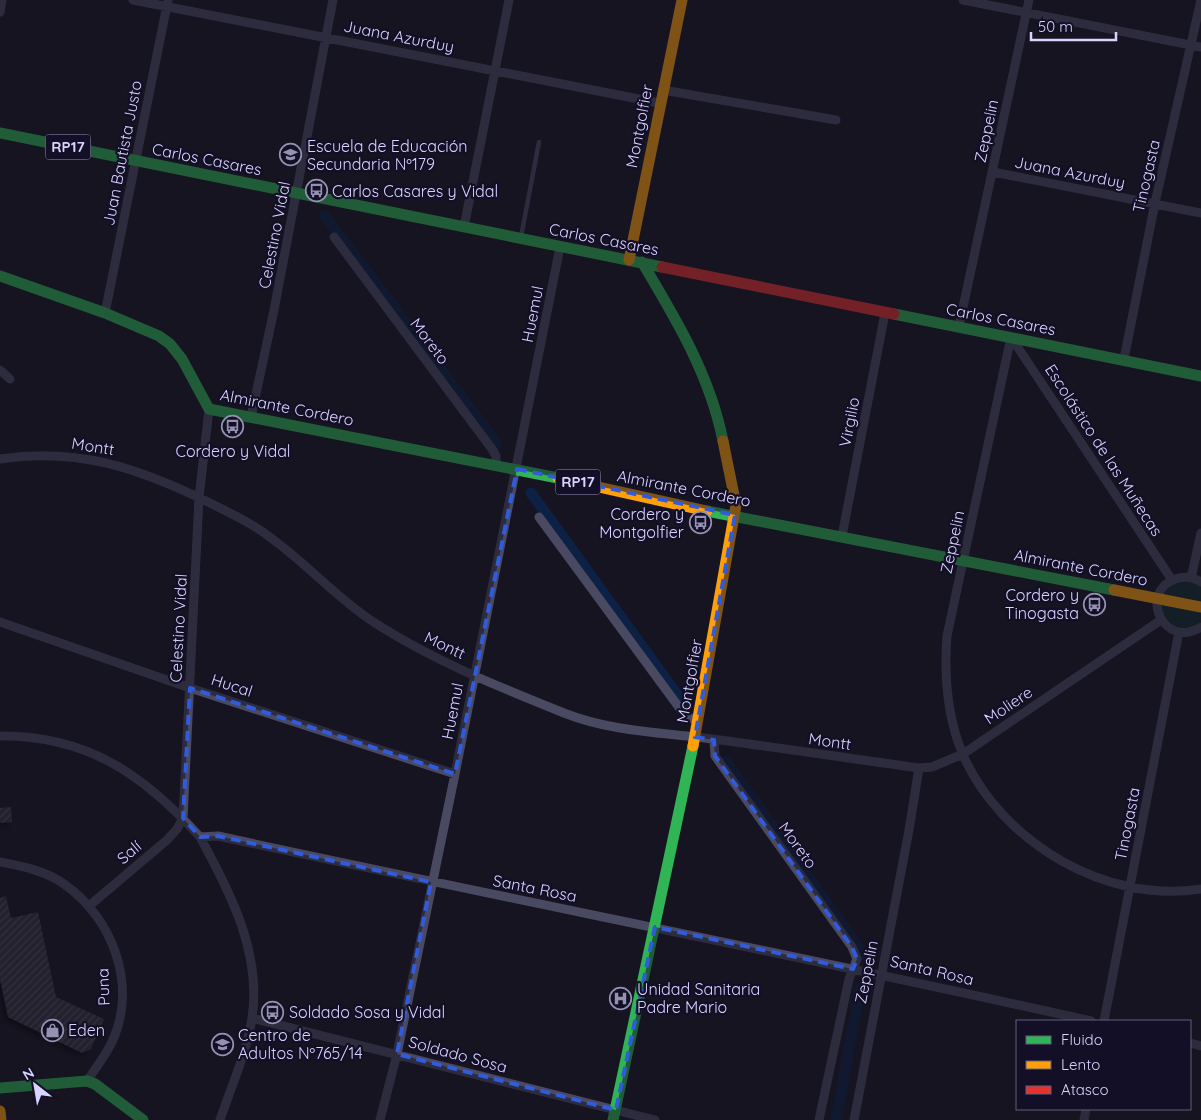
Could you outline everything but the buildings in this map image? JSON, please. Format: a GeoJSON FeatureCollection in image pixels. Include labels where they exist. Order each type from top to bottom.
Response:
{"type":"FeatureCollection","features":[{"type":"Feature","properties":{"kind":"main road","name":"Montgolfier"},"geometry":{"type":"LineString","coordinates":[[629,260],[659,103],[682,0]]}},
{"type":"Feature","properties":{"kind":"main road","name":"Carlos Casares"},"geometry":{"type":"LineString","coordinates":[[0,133],[1201,376]]}},
{"type":"Feature","properties":{"kind":"main road","name":"Montgolfier"},"geometry":{"type":"LineString","coordinates":[[614,1115],[695,737],[735,515],[736,496],[712,399],[685,334],[642,262]]}},
{"type":"Feature","properties":{"kind":"main road","name":"Almirante Cordero"},"geometry":{"type":"LineString","coordinates":[[0,276],[143,327],[170,344],[190,372],[209,409],[517,469],[703,510],[1201,607]]}},
{"type":"Feature","properties":{"kind":"main road"},"geometry":{"type":"LineString","coordinates":[[0,1088],[87,1080],[143,1120]]}},
{"type":"Feature","properties":{"kind":"main road"},"geometry":{"type":"LineString","coordinates":[[0,1111],[1,1120]]}},
{"type":"Feature","properties":{"kind":"street"},"geometry":{"type":"LineString","coordinates":[[0,12],[2,0]]}},
{"type":"Feature","properties":{"kind":"street","name":"Juana Azurduy"},"geometry":{"type":"LineString","coordinates":[[133,0],[168,4],[659,103]]}},
{"type":"Feature","properties":{"kind":"street","name":"Celestino Vidal"},"geometry":{"type":"LineString","coordinates":[[251,417],[297,193],[333,0]]}},
{"type":"Feature","properties":{"kind":"street"},"geometry":{"type":"LineString","coordinates":[[464,227],[509,0]]}},
{"type":"Feature","properties":{"kind":"street"},"geometry":{"type":"LineString","coordinates":[[963,0],[1201,47]]}},
{"type":"Feature","properties":{"kind":"street","name":"Zeppelin"},"geometry":{"type":"LineString","coordinates":[[959,326],[1029,0]]}},
{"type":"Feature","properties":{"kind":"street","name":"Tinogasta"},"geometry":{"type":"LineString","coordinates":[[1124,359],[1155,203],[1201,0]]}},
{"type":"Feature","properties":{"kind":"street","name":"Juan Bautista Justo"},"geometry":{"type":"LineString","coordinates":[[105,313],[168,4]]}},
{"type":"Feature","properties":{"kind":"street"},"geometry":{"type":"LineString","coordinates":[[662,90],[836,120]]}},
{"type":"Feature","properties":{"kind":"street","name":"Juana Azurduy"},"geometry":{"type":"LineString","coordinates":[[993,172],[1201,213]]}},
{"type":"Feature","properties":{"kind":"street","name":"Moreto"},"geometry":{"type":"LineString","coordinates":[[334,237],[492,449],[496,456],[496,465]]}},
{"type":"Feature","properties":{"kind":"street","name":"Huemul"},"geometry":{"type":"LineString","coordinates":[[380,1120],[397,1054],[431,882],[455,774],[560,247]]}},
{"type":"Feature","properties":{"kind":"street","name":"Virgilio"},"geometry":{"type":"LineString","coordinates":[[842,536],[885,313]]}},
{"type":"Feature","properties":{"kind":"street","name":"Zeppelin"},"geometry":{"type":"LineString","coordinates":[[963,754],[949,706],[945,660],[950,619],[1011,337]]}},
{"type":"Feature","properties":{"kind":"street","name":"Escolástico de las Muñecas"},"geometry":{"type":"LineString","coordinates":[[1011,337],[1172,580]]}},
{"type":"Feature","properties":{"kind":"street"},"geometry":{"type":"LineString","coordinates":[[0,370],[10,379]]}},
{"type":"Feature","properties":{"kind":"street","name":"Celestino Vidal"},"geometry":{"type":"LineString","coordinates":[[183,818],[200,498],[209,409]]}},
{"type":"Feature","properties":{"kind":"street","name":"Montt"},"geometry":{"type":"LineString","coordinates":[[0,459],[59,456],[109,462],[141,472],[200,498],[243,520],[273,539],[373,622],[427,654],[577,718],[627,730],[695,737],[919,768]]}},
{"type":"Feature","properties":{"kind":"street"},"geometry":{"type":"LineString","coordinates":[[539,517],[681,710],[690,718],[698,720]]}},
{"type":"Feature","properties":{"kind":"street"},"geometry":{"type":"LineString","coordinates":[[1191,578],[1201,533]]}},
{"type":"Feature","properties":{"kind":"street"},"geometry":{"type":"LineString","coordinates":[[1201,582],[1191,578],[1172,580],[1160,591],[1157,606],[1161,620],[1169,628],[1179,632],[1201,629]]}},
{"type":"Feature","properties":{"kind":"street","name":"Moliere"},"geometry":{"type":"LineString","coordinates":[[919,768],[932,767],[963,754],[1161,620]]}},
{"type":"Feature","properties":{"kind":"street","name":"Hucal"},"geometry":{"type":"LineString","coordinates":[[0,622],[190,688],[455,774]]}},
{"type":"Feature","properties":{"kind":"street","name":"Tinogasta"},"geometry":{"type":"LineString","coordinates":[[1104,1020],[1179,632]]}},
{"type":"Feature","properties":{"kind":"street"},"geometry":{"type":"LineString","coordinates":[[0,736],[20,736],[63,743],[104,759],[146,784],[183,818],[200,837],[226,886],[244,931],[255,990],[248,1039],[220,1120]]}},
{"type":"Feature","properties":{"kind":"street","name":"Moreto"},"geometry":{"type":"LineString","coordinates":[[714,740],[715,756],[852,947],[857,960],[853,969]]}},
{"type":"Feature","properties":{"kind":"street"},"geometry":{"type":"LineString","coordinates":[[963,754],[987,795],[1013,825],[1030,839],[1089,874],[1130,888],[1160,892],[1201,889]]}},
{"type":"Feature","properties":{"kind":"street","name":"Zeppelin"},"geometry":{"type":"LineString","coordinates":[[854,1120],[919,768]]}},
{"type":"Feature","properties":{"kind":"street","name":"Salí"},"geometry":{"type":"LineString","coordinates":[[89,906],[167,840],[177,829],[183,818]]}},
{"type":"Feature","properties":{"kind":"street","name":"Santa Rosa"},"geometry":{"type":"LineString","coordinates":[[200,837],[218,836],[431,882],[880,974],[1087,1020]]}},
{"type":"Feature","properties":{"kind":"street","name":"Puna"},"geometry":{"type":"LineString","coordinates":[[0,862],[47,875],[64,884],[89,906],[112,944],[118,959],[122,981],[120,1013],[112,1041],[87,1080]]}},
{"type":"Feature","properties":{"kind":"street","name":"Zeppelin"},"geometry":{"type":"LineString","coordinates":[[819,1120],[853,969]]}},
{"type":"Feature","properties":{"kind":"street","name":"Soldado Sosa"},"geometry":{"type":"LineString","coordinates":[[252,1018],[397,1054],[614,1115],[655,1120]]}},
{"type":"Feature","properties":{"kind":"lane"},"geometry":{"type":"LineString","coordinates":[[521,239],[539,142]]}},
{"type":"Feature","properties":{"kind":"highlighted area"},"geometry":{"type":"Polygon","coordinates":[[[517,469],[735,515],[695,737],[714,740],[715,756],[852,947],[857,959],[853,969],[655,927],[616,1110],[397,1054],[431,882],[218,836],[200,837],[183,818],[190,688],[455,774],[517,469]]]}},
{"type":"Feature","properties":{"kind":"green space"},"geometry":{"type":"Polygon","coordinates":[[[1187,579],[1201,585],[1201,604],[1162,597],[1172,584],[1187,579]]]}},
{"type":"Feature","properties":{"kind":"green space"},"geometry":{"type":"Polygon","coordinates":[[[1161,602],[1201,610],[1201,622],[1187,628],[1175,626],[1165,616],[1161,602]]]}},
{"type":"Feature","properties":{"kind":"waterway"},"geometry":{"type":"LineString","coordinates":[[325,216],[497,444]]}},
{"type":"Feature","properties":{"kind":"waterway"},"geometry":{"type":"LineString","coordinates":[[531,493],[684,704]]}},
{"type":"Feature","properties":{"kind":"waterway"},"geometry":{"type":"LineString","coordinates":[[726,761],[863,954]]}},
{"type":"Feature","properties":{"kind":"waterway"},"geometry":{"type":"LineString","coordinates":[[836,1120],[860,989]]}},
{"type":"Feature","properties":{"kind":"traffic: fast"},"geometry":{"type":"LineString","coordinates":[[0,133],[662,267]]}},
{"type":"Feature","properties":{"kind":"traffic: fast"},"geometry":{"type":"LineString","coordinates":[[642,262],[679,326],[701,370],[710,393],[723,441]]}},
{"type":"Feature","properties":{"kind":"traffic: fast"},"geometry":{"type":"LineString","coordinates":[[0,276],[105,313],[159,336],[170,344],[182,359],[209,409],[558,478]]}},
{"type":"Feature","properties":{"kind":"traffic: fast"},"geometry":{"type":"LineString","coordinates":[[894,314],[1201,376]]}},
{"type":"Feature","properties":{"kind":"traffic: fast"},"geometry":{"type":"LineString","coordinates":[[707,511],[1114,590]]}},
{"type":"Feature","properties":{"kind":"traffic: fast"},"geometry":{"type":"LineString","coordinates":[[613,1120],[693,746]]}},
{"type":"Feature","properties":{"kind":"traffic: fast"},"geometry":{"type":"LineString","coordinates":[[0,1088],[87,1081],[95,1084],[143,1120]]}},
{"type":"Feature","properties":{"kind":"traffic: slow"},"geometry":{"type":"LineString","coordinates":[[629,260],[682,0]]}},
{"type":"Feature","properties":{"kind":"traffic: slow"},"geometry":{"type":"LineString","coordinates":[[693,746],[736,505],[723,441]]}},
{"type":"Feature","properties":{"kind":"traffic: slow"},"geometry":{"type":"LineString","coordinates":[[558,478],[707,511]]}},
{"type":"Feature","properties":{"kind":"traffic: slow"},"geometry":{"type":"LineString","coordinates":[[1114,590],[1201,607]]}},
{"type":"Feature","properties":{"kind":"traffic: slow"},"geometry":{"type":"LineString","coordinates":[[0,1111],[1,1120]]}},
{"type":"Feature","properties":{"kind":"traffic: jam"},"geometry":{"type":"LineString","coordinates":[[662,267],[894,314]]}},
{"type":"Feature","properties":{"kind":"place","name":"Escuela de Educación Secundaria Nº179"},"geometry":{"type":"Point","coordinates":[291,155]}},
{"type":"Feature","properties":{"kind":"place","name":"Carlos Casares y Vidal"},"geometry":{"type":"Point","coordinates":[316,191]}},
{"type":"Feature","properties":{"kind":"place","name":"Cordero y Vidal"},"geometry":{"type":"Point","coordinates":[233,427]}},
{"type":"Feature","properties":{"kind":"place","name":"Cordero y Montgolfier"},"geometry":{"type":"Point","coordinates":[700,523]}},
{"type":"Feature","properties":{"kind":"place","name":"Cordero y Tinogasta"},"geometry":{"type":"Point","coordinates":[1095,604]}},
{"type":"Feature","properties":{"kind":"place","name":"Unidad Sanitaria Padre Mario"},"geometry":{"type":"Point","coordinates":[621,998]}},
{"type":"Feature","properties":{"kind":"place","name":"Soldado Sosa y Vidal"},"geometry":{"type":"Point","coordinates":[273,1012]}},
{"type":"Feature","properties":{"kind":"place","name":"Eden"},"geometry":{"type":"Point","coordinates":[52,1030]}},
{"type":"Feature","properties":{"kind":"place","name":"Centro de Adultos Nº765/14"},"geometry":{"type":"Point","coordinates":[222,1044]}}]}
